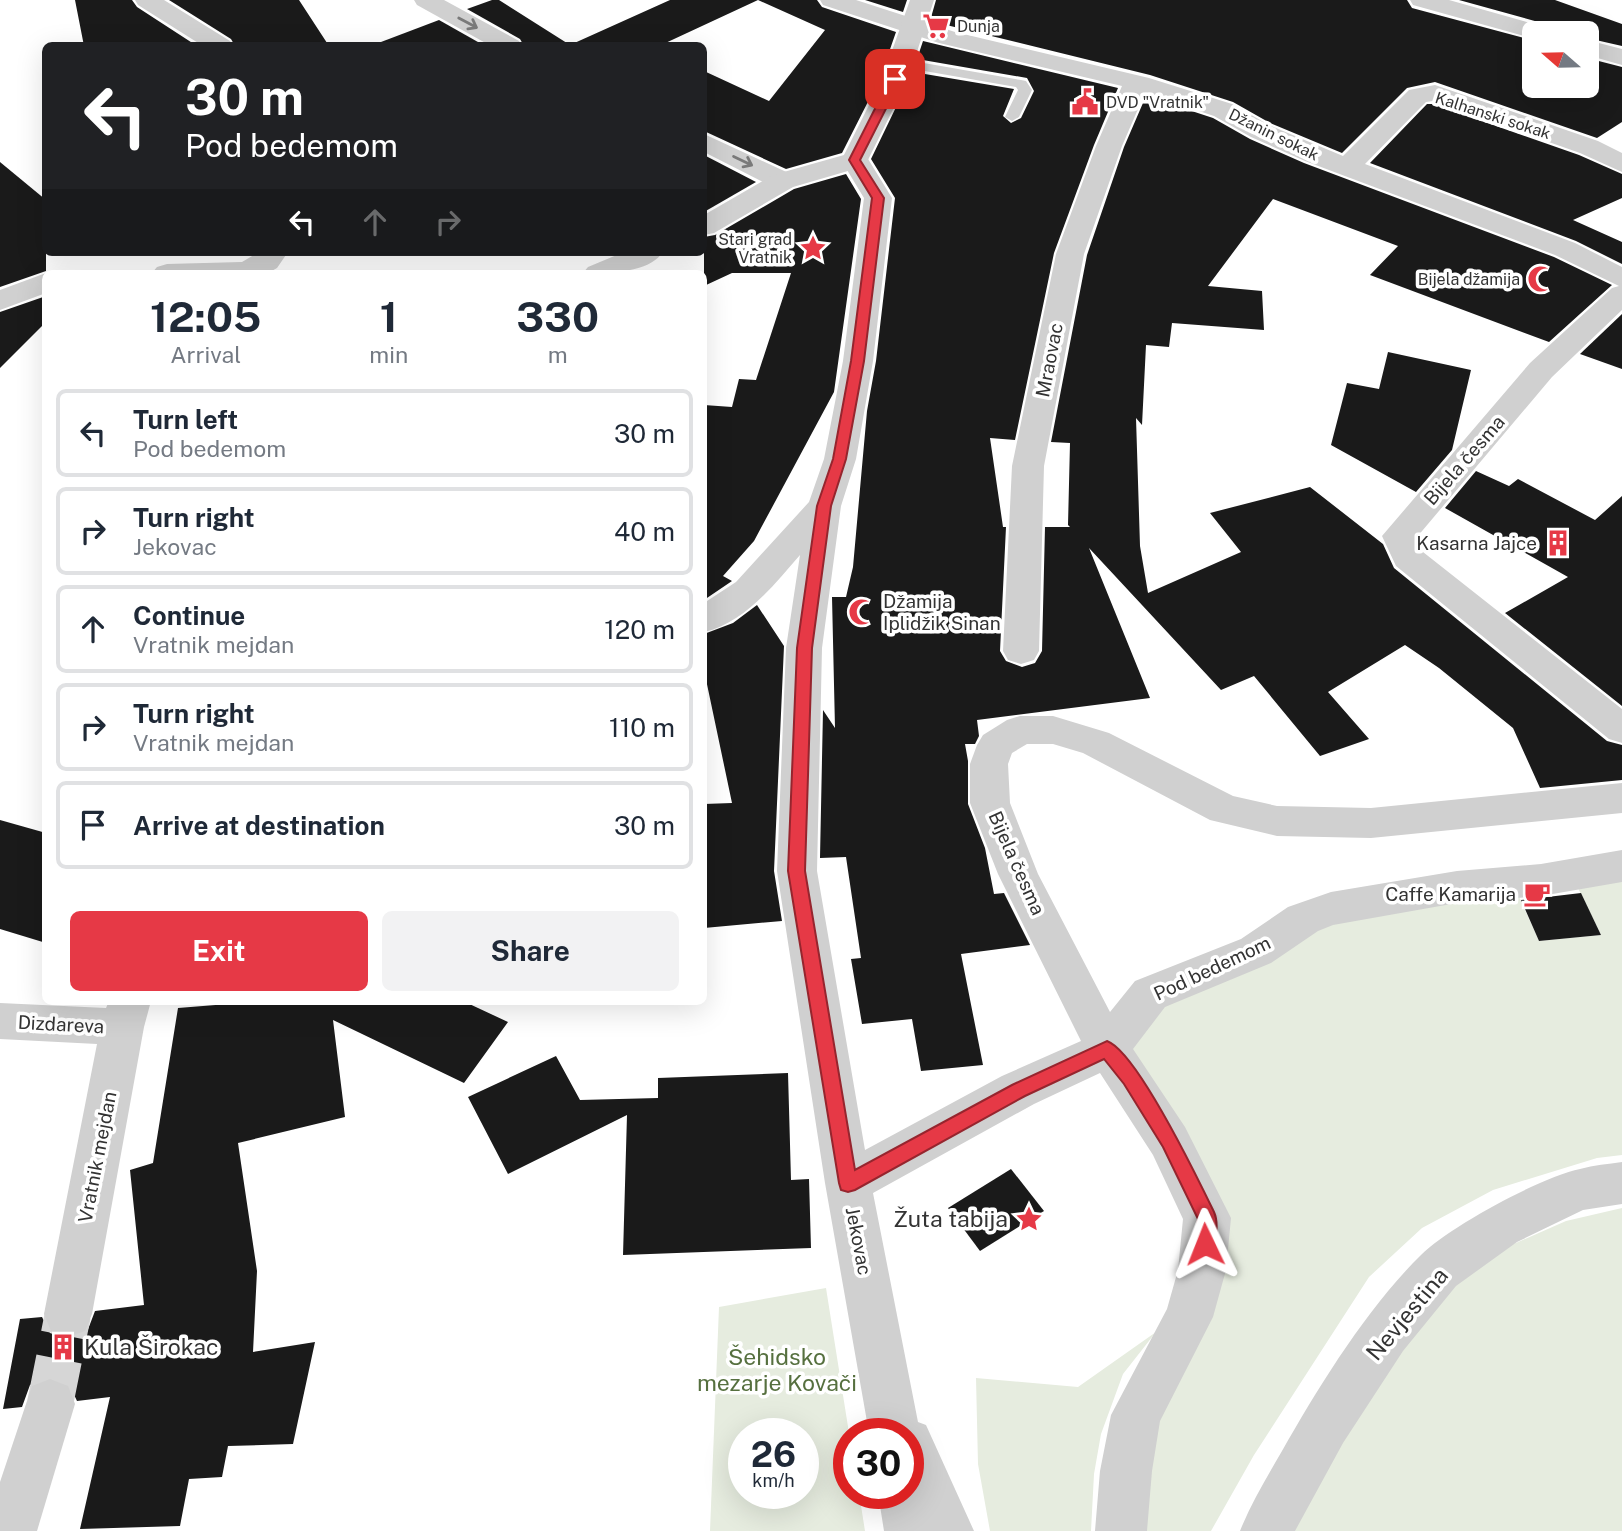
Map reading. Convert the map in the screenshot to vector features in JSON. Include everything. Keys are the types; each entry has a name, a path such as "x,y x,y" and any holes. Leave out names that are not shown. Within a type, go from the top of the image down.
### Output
{"street":[{"path":"147,0 215,42"},
{"path":"426,0 503,42"},
{"name":"Džanin sokak","path":"832,0 913,28 1140,83 1223,110 1261,131 1347,167 1565,249 1622,278"},
{"path":"707,224 783,181 855,160 901,63 922,0"},
{"path":"1422,0 1522,28"},
{"path":"1600,51 1622,57"},
{"name":"Mraovac","path":"1021,651 1028,466 1070,254 1109,146 1135,86 1140,83"},
{"name":"Kalhanski sokak","path":"1347,167 1418,94 1435,93 1589,147 1622,164"},
{"path":"707,143 783,181"},
{"path":"707,618 748,591 824,506 839,459 858,361 878,198 855,160"},
{"path":"251,270 261,267 272,256"},
{"path":"605,270 639,256"},
{"path":"0,300 42,284"},
{"name":"Bijela česma","path":"1622,293 1541,370 1399,536 1408,558 1622,729"},
{"name":"Jekovac","path":"824,506 804,648 797,871 848,1183 897,1418"},
{"name":"Bijela česma","path":"1121,1531 1126,1471 1136,1415 1189,1317 1202,1270 1207,1218 1169,1141 1130,1078 1107,1049 1018,874 990,803 989,764 996,745 1020,730 1054,730 1096,743 1224,809 1276,821 1371,823 1622,798"},
{"name":"Pod bedemom","path":"848,1183 1018,1090 1107,1049 1150,994 1256,951 1303,919 1331,909 1457,887 1541,880 1622,866"},
{"name":"Dizdareva","path":"0,1021 126,1014"},
{"name":"Vratnik mejdan","path":"68,1314 126,1014"},
{"name":"Nevjestina","path":"1266,1531 1325,1425 1386,1334 1439,1270 1511,1222 1578,1190 1622,1182"},
{"path":"11,1531 50,1404"},
{"path":"924,1481 948,1531"},
{"path":"907,1509 910,1531"}],"lane":[{"path":"901,63 1021,84 1025,90 1012,117"}],"green space":[{"path":"1622,876 1622,1155 1597,1158 1493,1190 1422,1228 1369,1277 1254,1455 1211,1531 1133,1531 1136,1474 1213,1273 1119,1051 1159,1003 1331,919 1516,890 1539,941 1601,935 1575,882"},
{"path":"1622,1208 1622,1531 1281,1531 1397,1340 1484,1257 1566,1221"},
{"name":"Šehidsko mezarje Kovači","path":"826,1288 847,1418 833,1418 833,1509 862,1509 865,1531 710,1531 719,1307"},
{"path":"1156,1332 1123,1374 1101,1434 1094,1474 1091,1531 990,1531 978,1464 976,1378 1078,1387"}],"building":[{"path":"75,0 132,0 137,7 191,42 83,42"},
{"path":"169,0 299,0 326,42 233,42"},
{"path":"499,0 565,42 522,42 467,9"},
{"path":"670,0 758,0 668,42 577,42"},
{"path":"758,0 817,0 822,7 896,32 880,78 842,153 786,169 707,132 707,72 769,101 825,30"},
{"path":"865,0 907,0 903,12"},
{"path":"936,0 1407,0 1412,8 1522,38 1522,98 1600,98 1600,61 1622,67 1622,122 1597,138 1435,82 1407,88 1342,153 1270,123 1233,102 1150,75 930,21"},
{"path":"1459,0 1555,0 1622,24 1622,46 1600,41 1600,21 1535,21"},
{"path":"439,20 478,42 381,42"},
{"path":"923,41 1118,88 1054,253 1015,440 990,438 1003,527 1006,527 1000,651 1006,661 1022,667 1035,663 1042,651 1045,527 1070,527 1070,443 1051,442 1087,255 1124,147 1146,96 1213,118 1250,139 1304,163 1554,257 1612,285 1549,342 1370,275 1398,246 1273,199 1208,286 1262,291 1264,330 1172,323 1169,347 1146,345 1142,425 1136,418 1140,546 1148,593 1241,552 1210,513 1310,487 1383,544 1394,568 1607,741 1622,745 1622,780 1540,788 1513,728 1439,668 1405,645 1328,692 1369,739 1320,756 1254,676 1221,690 1089,548 1150,698 977,720 979,736 975,744 965,744 968,761 968,804 985,848 994,894 1004,893 1030,945 961,954 983,1065 921,1071 912,1019 862,1024 851,959 861,958 846,857 820,858 823,710 835,728 832,597 846,597 853,567 867,411 876,361 895,198 871,159 913,72 1014,89 1003,116 1011,123 1021,118 1034,91 1027,78 917,59"},
{"path":"1427,104 1579,155 1622,174 1622,198 1573,220 1622,242 1622,264 1576,241 1370,163"},
{"path":"707,157 756,182 707,210"},
{"path":"0,162 42,197 42,256 46,256 46,270 0,287"},
{"path":"846,174 861,199 834,392 754,541 723,576 732,581 707,598 707,405 732,407 739,379 756,380 791,273 732,273 707,285 704,256 707,256 707,236 715,235 794,189"},
{"path":"42,297 42,326 0,368 0,312"},
{"path":"1622,314 1622,369 1580,354"},
{"path":"1388,352 1471,370 1452,450 1416,492 1331,445 1347,383 1379,389"},
{"path":"1476,471 1509,486 1518,479 1595,520 1622,496 1622,706 1505,613 1568,577 1445,508"},
{"path":"757,605 784,646 774,871 782,921 707,928 707,804 732,803 707,684 707,633 733,623"},
{"path":"0,820 42,832 42,942 0,929"},
{"path":"1581,893 1601,935 1539,941 1521,900"},
{"path":"216,1005 472,1005 508,1022 464,1083 333,1020 345,1117 238,1143 257,1271 253,1352 315,1342 293,1444 228,1446 222,1477 189,1479 180,1526 80,1529 110,1397 77,1401 69,1384 49,1377 30,1385 22,1407 3,1409 20,1319 42,1317 50,1333 69,1339 87,1332 95,1311 144,1305 130,1170 153,1163 178,1008"},
{"path":"556,1056 580,1100 658,1098 658,1078 788,1073 791,1180 809,1179 811,1248 623,1255 627,1115 508,1174 468,1097"},
{"path":"1011,1169 1044,1211 980,1251 948,1208"}],"tunnel":[{"path":"50,1404 68,1314"}],"place":[{"name":"Dunja","path":"936,26"},
{"name":"DVD \"Vratnik\"","path":"1085,102"},
{"name":"Stari grad Vratnik","path":"813,248"},
{"name":"Bijela džamija","path":"1541,279"},
{"name":"Kasarna Jajce","path":"1558,543"},
{"name":"Džamija Iplidžik Sinan","path":"862,612"},
{"name":"Caffe Kamarija","path":"1537,894"},
{"name":"Žuta tabija","path":"1029,1219"},
{"name":"Kula Širokac","path":"63,1347"}],"route":[{"path":"895,79 855,160 878,198 858,361 839,459 824,506 804,648 797,871 848,1183 1018,1090 1107,1049 1130,1078 1169,1141 1207,1218 1205,1244"}]}
